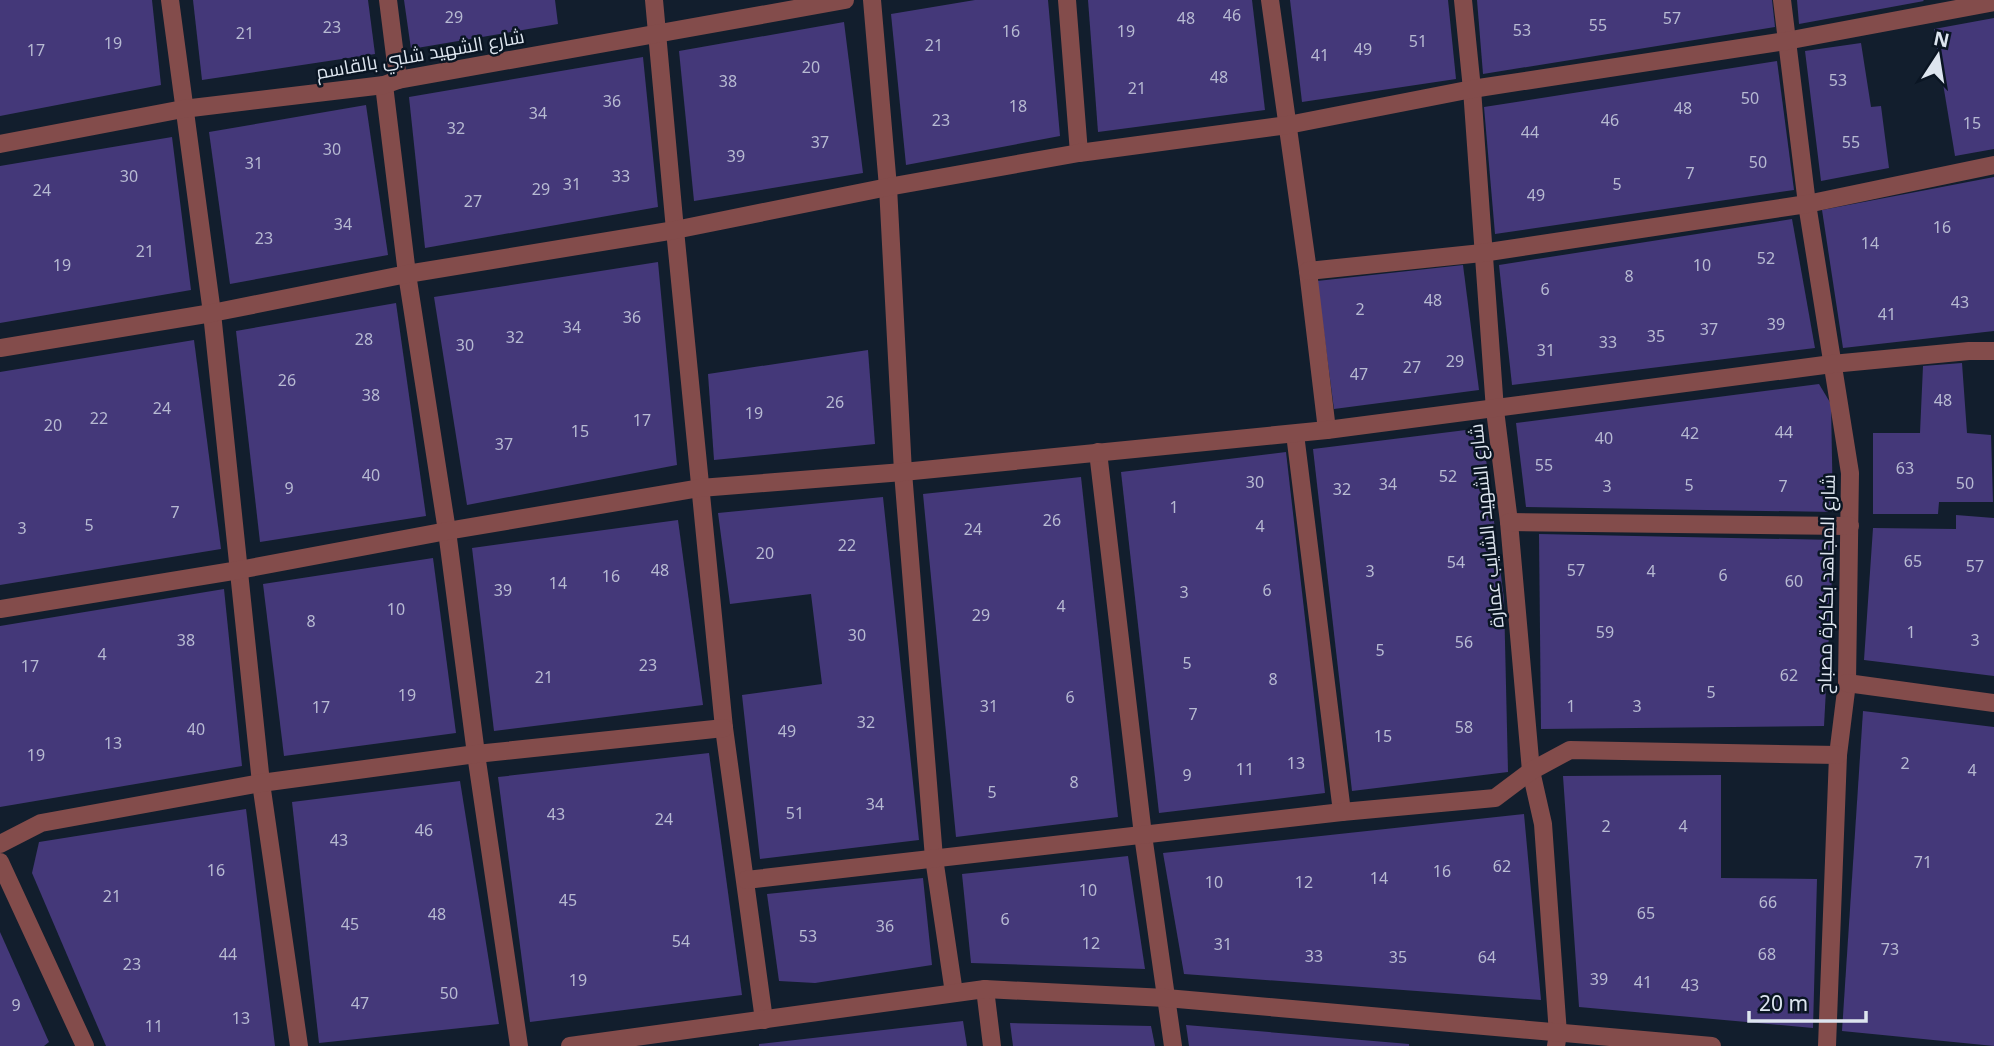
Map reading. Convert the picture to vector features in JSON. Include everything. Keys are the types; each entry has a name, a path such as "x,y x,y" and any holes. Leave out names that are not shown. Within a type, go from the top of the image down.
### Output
{"street":[{"path":"170,0 212,313 261,783 299,1046"},
{"path":"388,0 391,82 407,274 447,531 476,754 519,1046"},
{"path":"654,0 724,728 764,1020"},
{"name":"شارع الشهيد شلبي بالقاسم","path":"0,144 183,109 391,82 845,0"},
{"path":"872,0 888,187 903,472 934,858 954,993"},
{"path":"1067,0 1079,153"},
{"path":"1270,0 1327,430"},
{"name":"شارع الشهيد الشايب عمارة","path":"1463,0 1495,410 1509,522 1531,771 1543,824 1557,1040"},
{"name":"شارع المجاهد بكاكرة مصباح","path":"1782,0 1807,204 1850,473 1847,684 1838,755 1827,1046"},
{"path":"0,348 212,313 407,274 675,230 888,187 1079,153 1288,125 1472,89 1786,41 1994,2"},
{"path":"1308,271 1482,253 1807,204 1994,165"},
{"path":"0,609 239,570 700,488 903,472 1295,434 1832,364 1994,351"},
{"path":"1295,434 1342,811"},
{"path":"1098,452 1143,835 1173,1046"},
{"path":"1509,522 1850,526"},
{"path":"1847,684 1994,703"},
{"path":"0,844 41,823 261,783 476,754 724,728"},
{"path":"746,880 1342,811 1495,798 1531,771 1570,750 1838,755"},
{"path":"0,862 85,1046"},
{"path":"570,1046 985,989 1166,998 1557,1040 1712,1046"},
{"path":"985,989 992,1046"}],"building":[{"path":"0,0 152,0 161,85 0,116"},
{"path":"193,0 368,0 375,54 202,80"},
{"path":"404,0 555,0 558,24 411,49"},
{"path":"975,0 1048,0 1060,136 906,165 891,14"},
{"path":"1088,0 1252,0 1265,110 1098,132"},
{"path":"1290,0 1448,0 1456,79 1302,102"},
{"path":"1477,0 1772,0 1775,27 1483,74"},
{"path":"1797,0 1923,0 1924,1 1799,24"},
{"path":"1994,18 1994,149 1955,156 1934,29"},
{"path":"844,22 863,173 694,201 679,51"},
{"path":"1861,43 1871,107 1881,106 1889,168 1821,181 1805,51"},
{"path":"643,57 658,207 425,248 409,97"},
{"path":"1777,61 1794,190 1495,234 1484,107"},
{"path":"366,105 388,255 230,284 209,132"},
{"path":"172,137 191,290 0,323 0,166"},
{"path":"1994,177 1994,331 1843,348 1822,210"},
{"path":"1792,219 1815,348 1512,385 1499,265"},
{"path":"658,262 677,465 467,505 434,297"},
{"path":"1463,265 1479,390 1334,409 1317,281"},
{"path":"396,303 426,516 260,542 236,331"},
{"path":"194,340 221,549 0,585 0,372"},
{"path":"868,350 875,444 714,460 708,374"},
{"path":"1962,363 1967,433 1991,435 1993,502 1939,502 1938,514 1873,514 1873,433 1920,433 1923,366"},
{"path":"1819,384 1831,404 1833,512 1526,507 1516,423"},
{"path":"1482,428 1504,599 1508,772 1352,791 1313,449"},
{"path":"1286,452 1325,793 1159,813 1121,472"},
{"path":"1081,477 1118,817 956,837 923,494"},
{"path":"883,497 919,840 760,859 742,695 822,684 811,594 730,604 718,513"},
{"path":"1956,515 1994,518 1994,676 1864,660 1873,528 1956,529"},
{"path":"678,520 703,705 494,731 472,548"},
{"path":"1539,534 1834,540 1824,726 1541,729"},
{"path":"433,558 456,733 284,756 263,584"},
{"path":"224,589 242,766 0,807 0,626"},
{"path":"1863,711 1994,727 1994,1046 1842,1031"},
{"path":"709,753 742,995 530,1022 498,777"},
{"path":"1721,775 1721,878 1817,879 1813,1028 1579,1007 1563,776"},
{"path":"460,781 499,1024 319,1043 292,802"},
{"path":"246,809 275,1046 106,1046 32,873 39,842"},
{"path":"1524,814 1541,1000 1184,974 1163,853"},
{"path":"1128,856 1145,969 971,963 962,874"},
{"path":"923,878 932,965 815,983 779,981 767,894"},
{"path":"0,932 49,1042 44,1046 0,1046"},
{"path":"963,1021 967,1046 759,1046 759,1044"},
{"path":"1010,1023 1151,1026 1155,1046 1013,1046"},
{"path":"1186,1025 1409,1044 1409,1046 1189,1046"}]}
